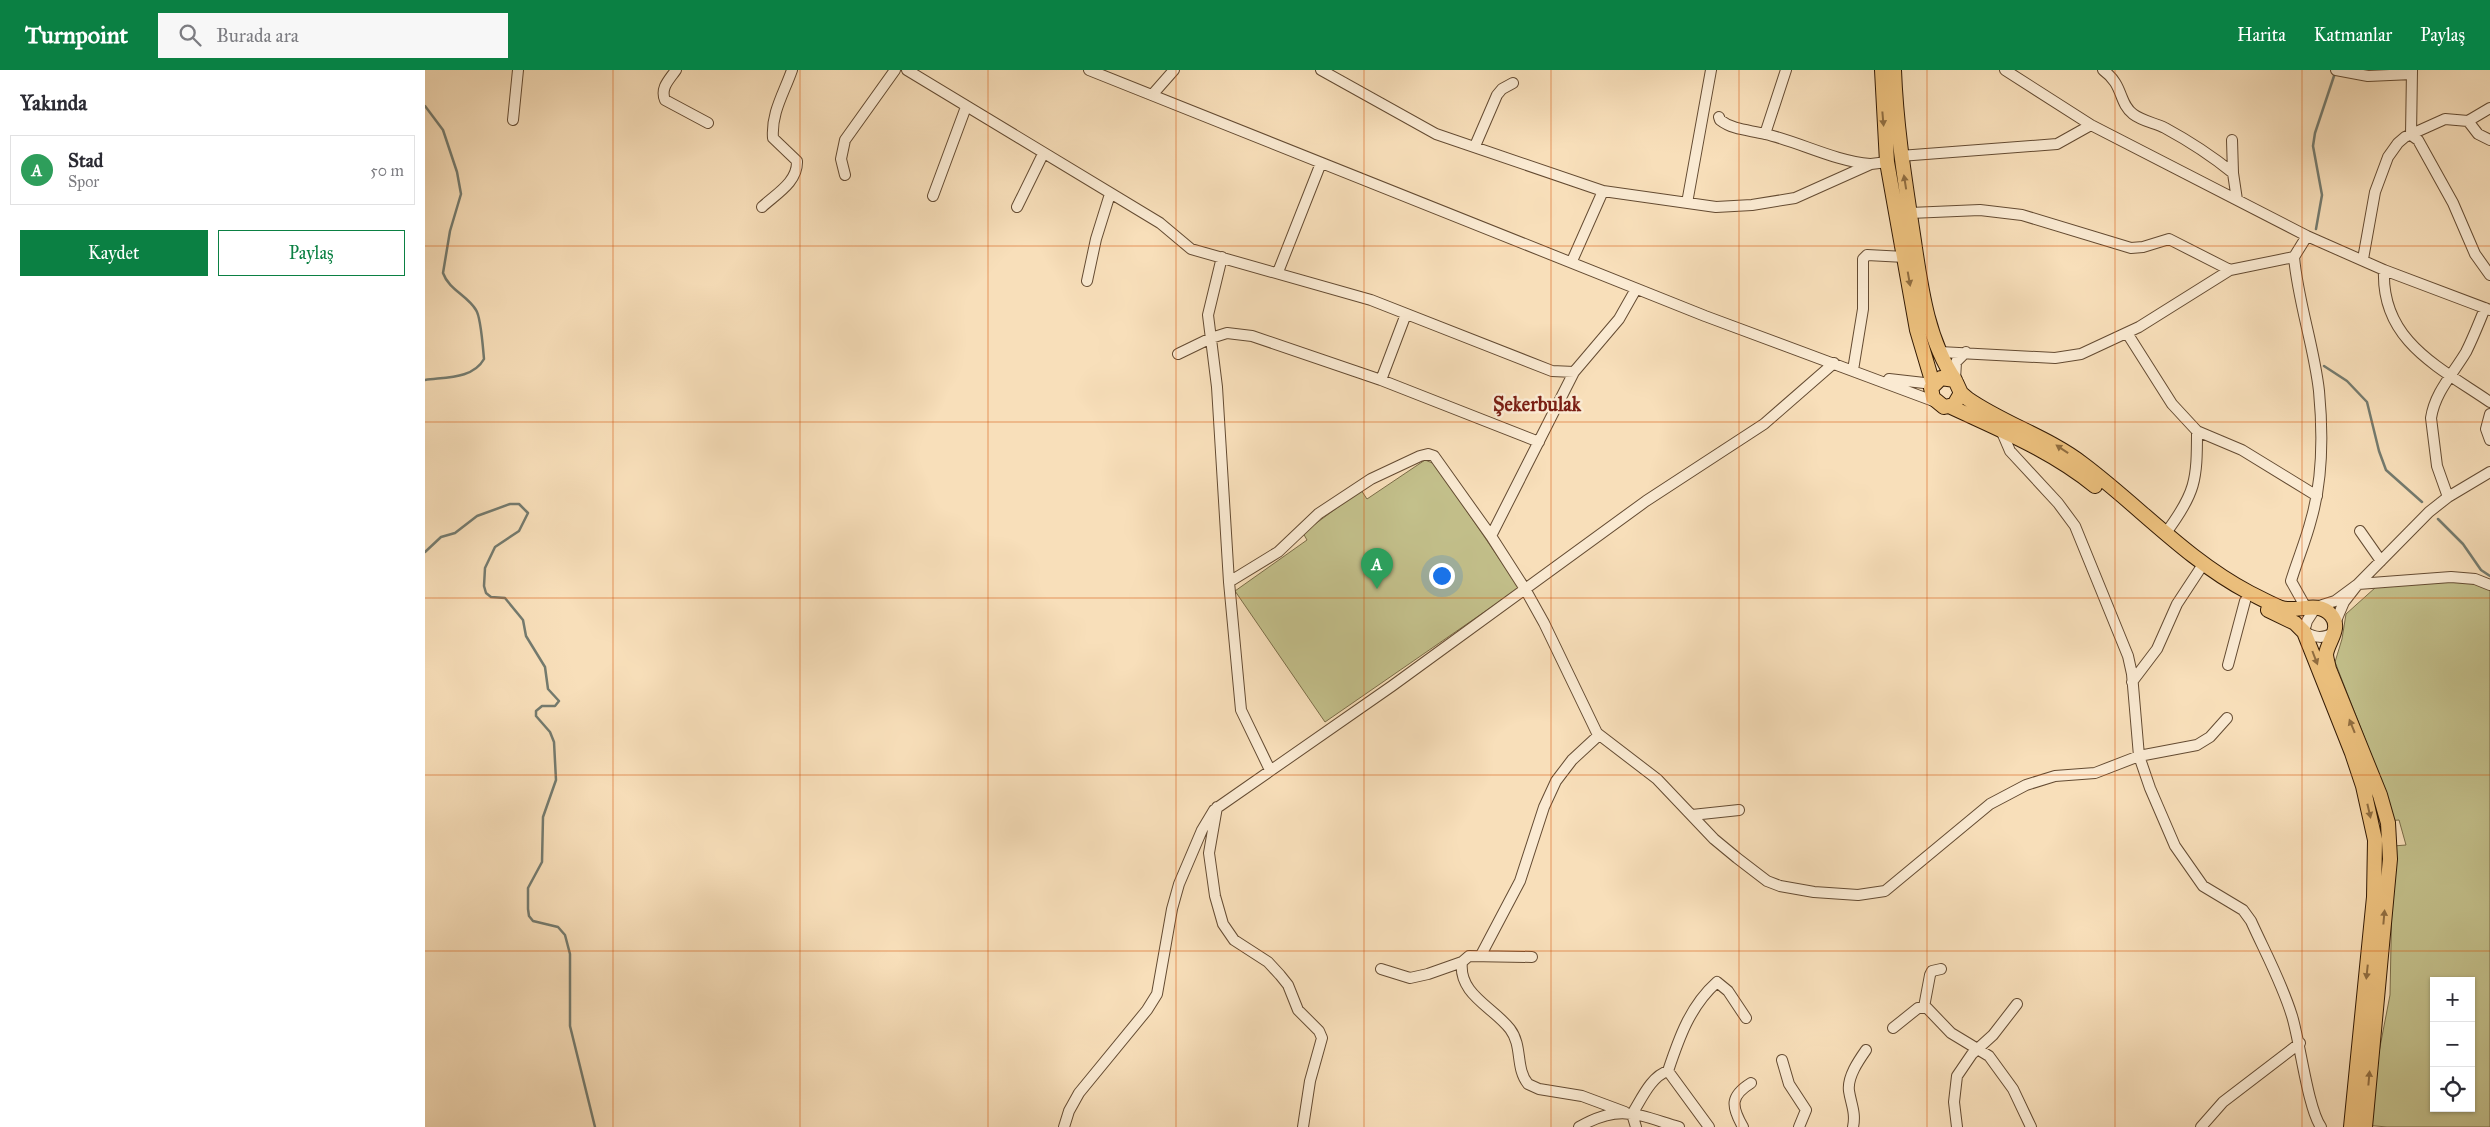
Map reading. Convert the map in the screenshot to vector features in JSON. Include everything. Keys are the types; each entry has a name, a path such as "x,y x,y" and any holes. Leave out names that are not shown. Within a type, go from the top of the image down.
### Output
{"main road":[{"path":"1882,70 1887,162 1917,330 1933,384 1931,394 1942,404 2029,442 2079,473 2200,570 2245,601 2295,623 2304,632 2352,753 2363,786 2375,840 2374,897 2351,1127"},
{"path":"1895,70 1895,110 1900,156 1926,310 1945,365 1958,386 1978,406 2057,446 2083,464 2165,534 2225,578 2249,593 2283,608 2326,610 2335,628 2326,654 2329,669 2380,795 2388,823 2390,859 2365,1127"},
{"path":"1933,384 1941,378 1958,386"},
{"path":"1942,404 1957,402 1958,386"}],"street":[{"path":"513,120 518,70"},
{"path":"675,70 663,88 662,93 665,100 708,123"},
{"path":"762,207 791,181 797,171 797,162 773,138 775,113 791,70"},
{"path":"845,175 841,159 845,140 895,70"},
{"path":"907,70 1043,154 1160,223 1191,249 1278,272 1371,300 1539,367 1552,371 1574,372"},
{"path":"1089,70 1636,288 1942,404"},
{"path":"1152,95 1175,70"},
{"path":"1321,70 1435,134 1603,191 1716,207 1795,198 1871,164 1887,162"},
{"path":"1687,204 1711,70"},
{"path":"1765,134 1785,70"},
{"path":"2005,70 2091,125 2307,236 2363,259 2384,270 2488,309 2465,353 2434,403 2431,418 2437,466 2448,497"},
{"path":"2103,70 2117,83 2126,106 2131,112 2200,149 2233,173"},
{"path":"2339,71 2369,76 2412,72 2411,135"},
{"path":"1475,146 1497,94 1502,88 1513,83"},
{"path":"933,196 966,107"},
{"path":"2363,259 2375,192 2382,169 2398,144 2411,135 2445,119 2468,122 2490,108"},
{"path":"1719,117 1720,120 1731,127 1765,134 1851,160 1871,164"},
{"path":"2468,122 2478,134 2490,140"},
{"path":"1900,156 2057,144 2091,125"},
{"path":"2411,135 2418,140 2453,203 2475,254 2490,274"},
{"path":"2232,140 2233,173 2237,200"},
{"path":"1017,207 1043,154"},
{"path":"1278,272 1321,163"},
{"path":"1572,261 1603,191"},
{"path":"1087,281 1096,239 1110,194"},
{"path":"1910,213 1981,210 2022,215 2131,248 2143,247 2169,239 2230,270"},
{"path":"2307,236 2293,257 2297,287 2319,391 2321,431 2317,496 2291,581 2311,610"},
{"path":"1853,370 1863,308 1863,259 1867,256 1905,257"},
{"path":"1222,257 1208,315 1217,387 1229,582 1241,710 1270,770"},
{"path":"1940,352 2055,358 2081,354 2127,333 2230,270 2293,257"},
{"path":"2384,270 2384,285 2388,302 2393,317 2404,338 2421,354 2490,402"},
{"path":"1491,536 1574,372 1619,319 1636,288"},
{"path":"1381,380 1406,314"},
{"path":"2127,333 2172,404 2197,430 2242,450 2317,496"},
{"path":"1178,354 1211,338 1227,334 1252,336 1381,380 1539,442"},
{"path":"1958,386 1956,362 1965,352"},
{"path":"1065,1127 1069,1111 1079,1094 1147,1010 1157,994 1172,908 1179,884 1202,830 1209,817 1217,808 1392,686 1646,501 1764,424 1834,363"},
{"path":"1863,374 1913,383 1933,384"},
{"path":"2490,414 2487,433 2490,440"},
{"path":"2001,430 2011,451 2068,514 2081,537 2128,656 2139,756 2160,814 2187,866 2210,892 2243,910 2251,921 2289,1007 2300,1043 2314,1114 2321,1127"},
{"path":"2165,534 2185,505 2193,487 2197,464 2197,430"},
{"path":"1229,582 1278,552 1318,514 1371,479 1428,454 1434,456 1491,536 1525,589 1544,623 1593,728 1599,735 1657,779 1677,803 1692,815 1714,839 1767,880 1780,886 1814,892 1871,894 1885,891 1983,809 2026,785 2055,776 2095,773 2139,756 2197,746 2210,737 2227,718"},
{"path":"2311,610 2304,632 2315,638 2322,638 2335,628 2344,602 2359,584 2429,512 2448,497 2490,472"},
{"path":"2360,531 2381,561"},
{"path":"2132,682 2157,650 2177,604 2200,570"},
{"path":"2311,610 2335,601 2359,584 2451,577 2475,579 2490,585"},
{"path":"2228,665 2245,601"},
{"path":"1481,955 1520,881 1541,815 1557,781 1572,760 1599,735"},
{"path":"1217,808 1209,853 1215,896 1223,924 1234,940 1274,968 1288,985 1298,1010 1319,1031 1322,1038 1310,1081 1303,1127"},
{"path":"1692,815 1739,810"},
{"path":"1381,969 1410,978 1428,974 1461,962 1469,956 1532,957"},
{"path":"1461,962 1462,976 1469,988 1488,1010 1507,1025 1516,1038 1520,1052 1521,1068 1528,1084 1539,1089 1582,1096 1629,1113 1679,1127"},
{"path":"1893,1028 1923,1007 1930,975 1932,971 1941,969"},
{"path":"1579,1127 1601,1116 1629,1113 1659,1076 1668,1071 1685,1024 1702,998 1717,982 1729,991 1746,1018"},
{"path":"1957,1127 1954,1102 1957,1076 1963,1065 1993,1035 2017,1004"},
{"path":"1923,1007 1951,1032 1989,1056 2013,1089 2031,1127"},
{"path":"2201,1127 2223,1102 2300,1043"},
{"path":"1853,1127 1855,1113 1849,1085 1858,1063 1866,1050"},
{"path":"1782,1060 1789,1084 1806,1110 1799,1127"},
{"path":"1668,1071 1709,1127"},
{"path":"1743,1127 1737,1117 1734,1103 1740,1090 1751,1082"},
{"path":"1629,1113 1637,1127"}],"shaded area":[{"path":"1425,460 1435,464 1519,588 1325,722 1235,591 1307,540 1303,533 1361,490 1367,499"},
{"path":"2450,580 2481,585 2490,590 2490,1127 2387,1127 2365,1125 2390,995 2393,846 2406,845 2399,820 2386,821 2374,762 2335,662 2342,639 2346,614 2376,587"}],"waterway":[{"path":"2316,229 2322,195 2313,146 2315,133 2335,73"},
{"path":"425,106 443,130 457,172 461,194 450,231 443,273 449,284 468,300 478,314 484,359 479,366 466,374 425,380"},
{"path":"2324,366 2347,381 2367,402 2379,451 2386,470 2422,502"},
{"path":"425,552 441,537 455,533 477,516 510,504 519,504 528,513 519,531 495,547 485,568 484,586 486,593 491,597 505,598 523,620 526,636 545,667 548,689 559,701 555,706 542,706 536,711 536,716 550,732 554,742 556,780 543,817 542,862 528,888 528,909 529,916 533,921 558,927 565,935 570,954 570,1026 595,1127"},
{"path":"2438,519 2463,544 2481,570 2490,576"}],"place":[{"name":"Stad","path":"1377,589"}],"district":[{"name":"Şekerbulak","path":"1537,404"}]}
